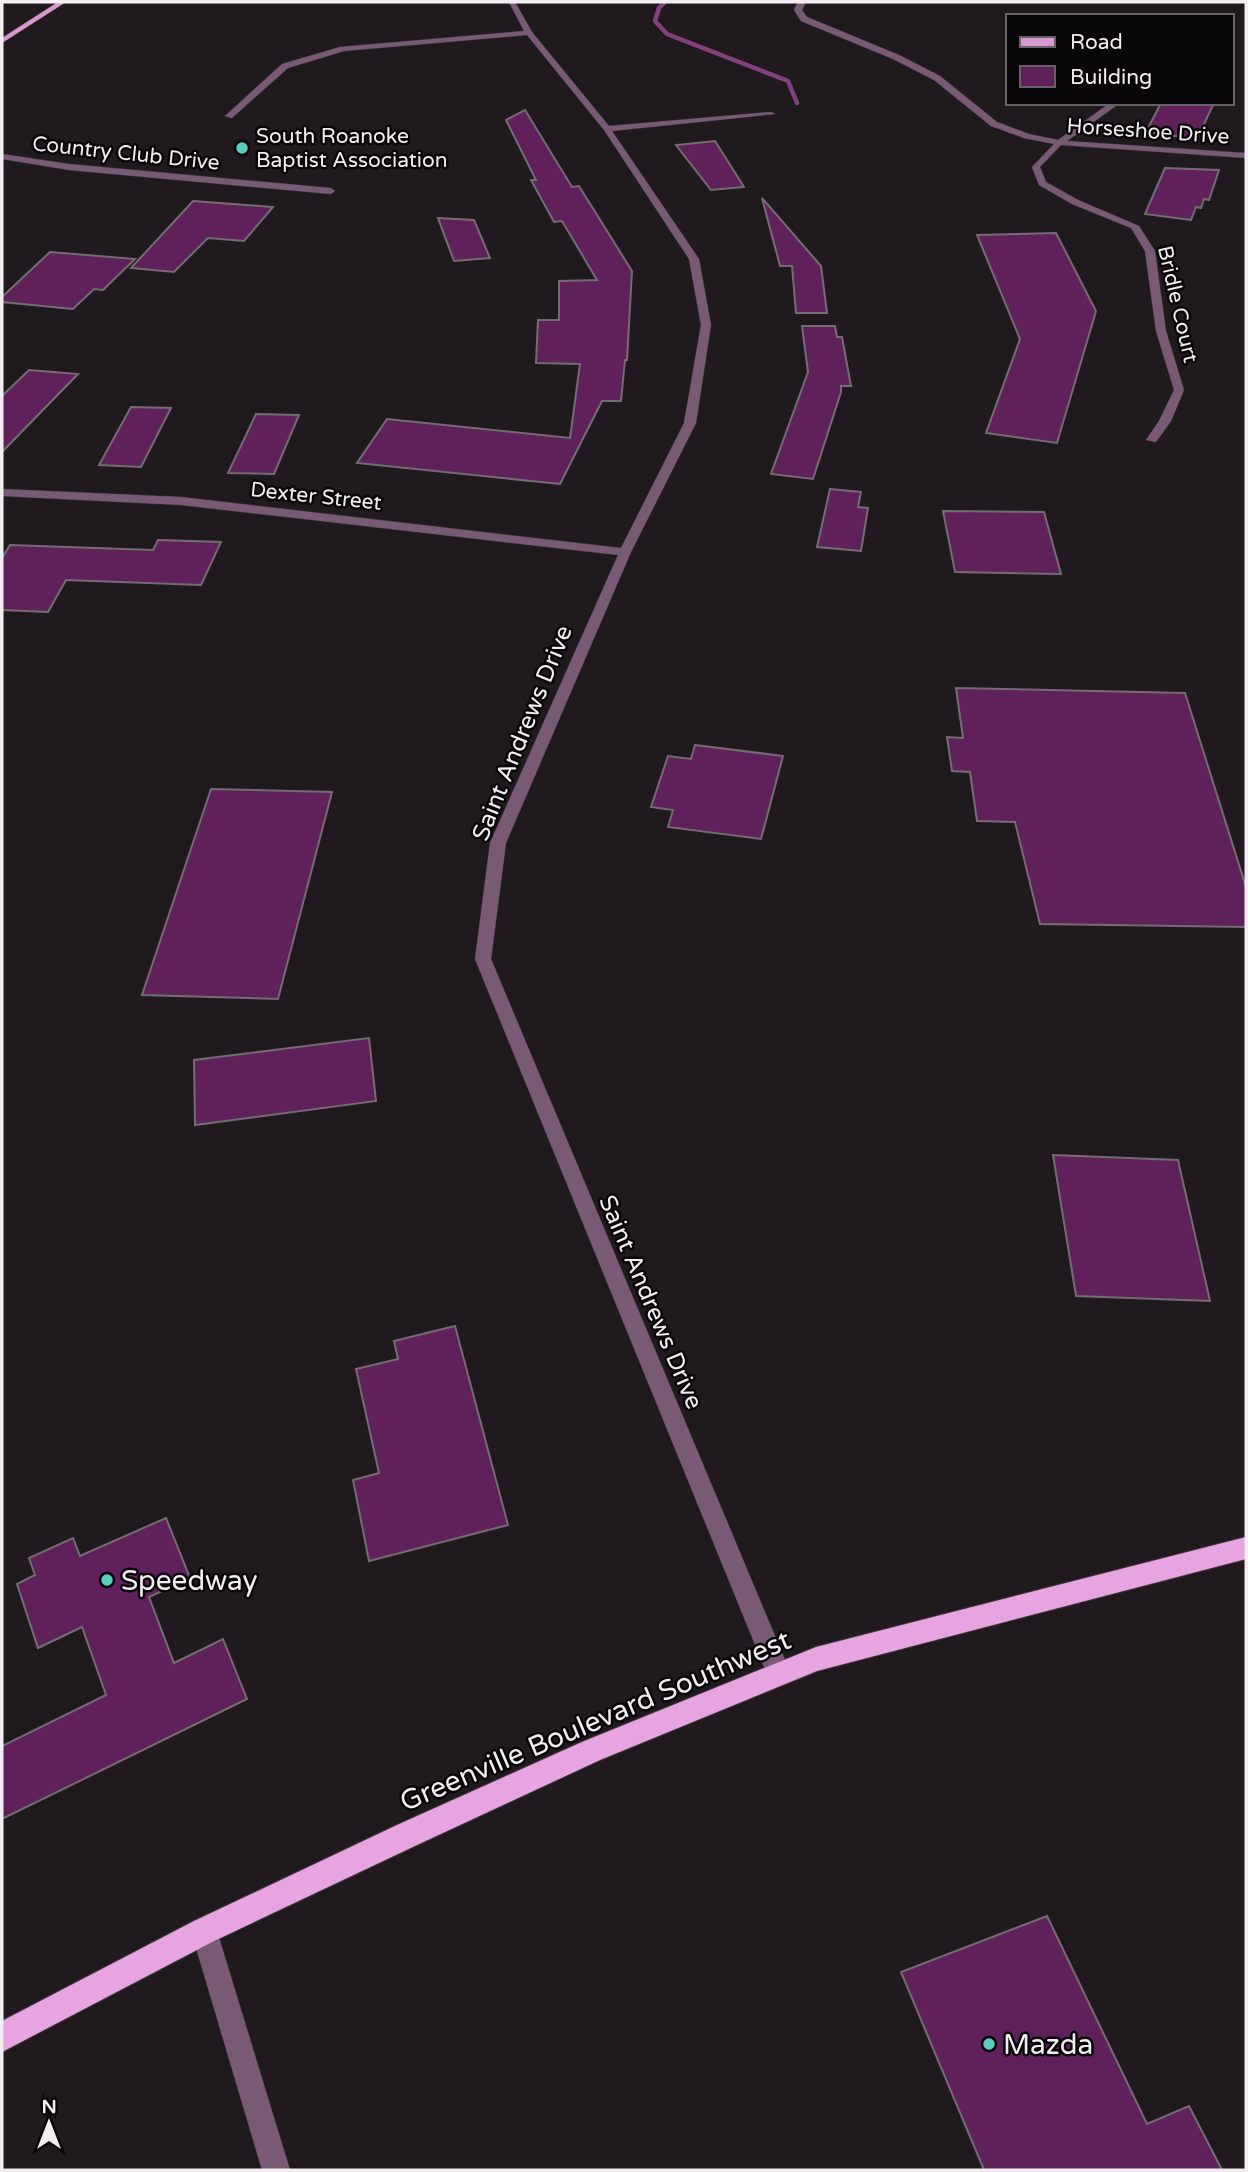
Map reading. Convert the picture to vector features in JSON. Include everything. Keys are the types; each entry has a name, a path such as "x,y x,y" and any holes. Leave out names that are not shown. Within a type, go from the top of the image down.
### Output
{"highway":[{"name":"Greenville Boulevard Southwest","path":"2,2037 204,1931 591,1751 816,1659 1246,1548"}],"main road":[{"path":"2,41 62,2"}],"street":[{"name":"Saint Andrews Drive","path":"512,2 530,33 607,129 694,259 706,325 690,423 625,552 498,843 483,960 779,1674"},
{"name":"Horseshoe Drive","path":"802,2 798,10 804,19 896,57 937,78 994,124 1027,136 1059,143 1147,151 1246,155"},
{"path":"229,116 285,66 342,49 530,33"},
{"name":"Bridle Court","path":"1113,105 1059,143 1036,167 1042,183 1075,201 1134,226 1150,251 1161,331 1179,390 1165,421 1152,440"},
{"path":"607,129 771,114"},
{"name":"Country Club Drive","path":"2,156 69,167 331,191"},
{"name":"Dexter Street","path":"2,493 181,501 625,552"},
{"path":"204,1931 276,2170"}],"building":[{"path":"1160,105 1213,105 1197,139 1146,132"},
{"path":"525,110 572,187 579,186 632,271 627,360 621,401 602,401 560,484 357,463 387,419 570,438 580,364 536,363 538,320 559,320 559,281 597,280 562,221 554,222 531,180 536,180 506,120"},
{"path":"715,141 744,187 711,190 676,145"},
{"path":"1165,168 1219,170 1209,200 1204,199 1201,208 1196,207 1191,220 1145,214"},
{"path":"762,198 821,266 827,313 796,313 792,266 780,266"},
{"path":"193,201 273,207 244,241 208,238 174,272 131,268"},
{"path":"438,218 474,220 490,258 454,261"},
{"path":"1056,233 1096,311 1057,443 986,433 1020,339 977,235"},
{"path":"50,252 135,259 103,290 94,289 73,309 2,302 2,297"},
{"path":"802,326 835,326 837,337 842,337 851,386 841,386 813,479 771,474 808,372"},
{"path":"29,370 78,374 2,452 2,396"},
{"path":"131,407 171,408 141,467 99,465"},
{"path":"256,414 299,415 274,474 228,473"},
{"path":"830,489 861,492 858,507 868,508 861,551 817,547"},
{"path":"943,511 1044,512 1061,574 955,572"},
{"path":"158,540 221,542 201,585 66,580 48,612 2,610 2,558 10,545 153,550"},
{"path":"956,688 1185,693 1246,887 1246,927 1040,924 1015,822 977,821 970,772 952,771 947,737 963,738"},
{"path":"695,745 783,756 761,839 668,827 673,810 651,807 668,756 691,759"},
{"path":"211,789 332,792 278,999 142,995"},
{"path":"369,1038 376,1101 195,1125 194,1060"},
{"path":"1053,1155 1178,1160 1210,1301 1076,1296"},
{"path":"455,1326 508,1525 369,1561 353,1480 379,1473 356,1369 398,1359 394,1341"},
{"path":"166,1518 190,1578 149,1597 174,1663 223,1639 247,1699 2,1819 2,1746 106,1695 82,1627 38,1648 17,1584 35,1575 29,1558 73,1538 80,1556"},
{"path":"1047,1916 1147,2124 1189,2106 1222,2170 984,2170 901,1972"}],"waterway":[{"path":"665,2 659,8 655,21 667,34 788,81 797,103"}],"place":[{"name":"South Roanoke Baptist Association","path":"242,148"},
{"name":"Speedway","path":"107,1580"},
{"name":"Mazda","path":"989,2044"}]}
